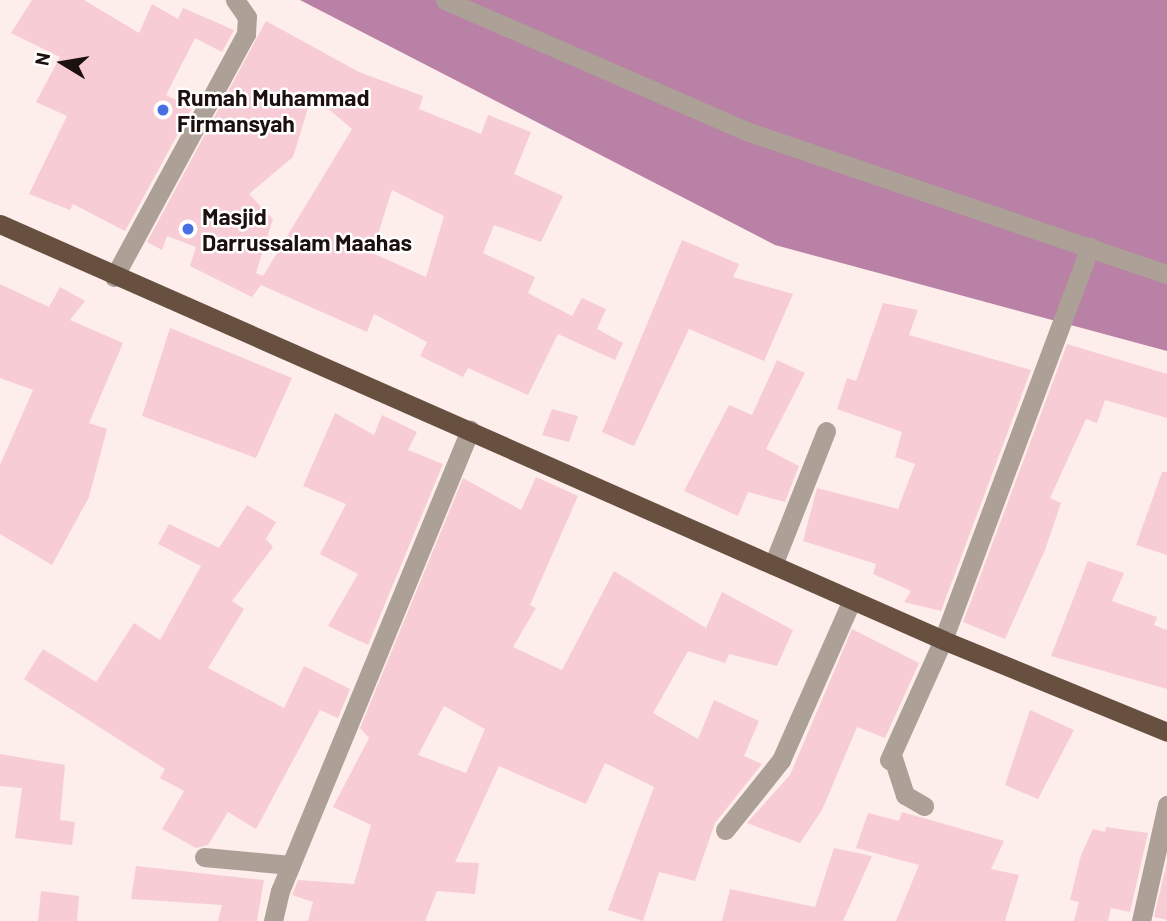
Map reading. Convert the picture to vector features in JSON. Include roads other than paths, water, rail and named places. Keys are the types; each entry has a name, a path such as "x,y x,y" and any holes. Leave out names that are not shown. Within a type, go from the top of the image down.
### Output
{"highway":[{"path":"0,224 114,277 322,361 470,430 943,640 1167,732"}],"street":[{"path":"114,277 246,34 247,17 235,0"},
{"path":"445,0 749,132 1167,274"},
{"path":"924,806 905,794 891,758 943,640 1090,247"},
{"path":"273,921 291,864 470,430"},
{"path":"773,565 827,431"},
{"path":"725,830 781,760 852,600"},
{"path":"1141,921 1167,805"},
{"path":"204,857 291,864"}],"place":[{"name":"Rumah Muhammad Firmansyah","path":"163,110"},
{"name":"Masjid Darrussalam Maahas","path":"188,229"}]}
